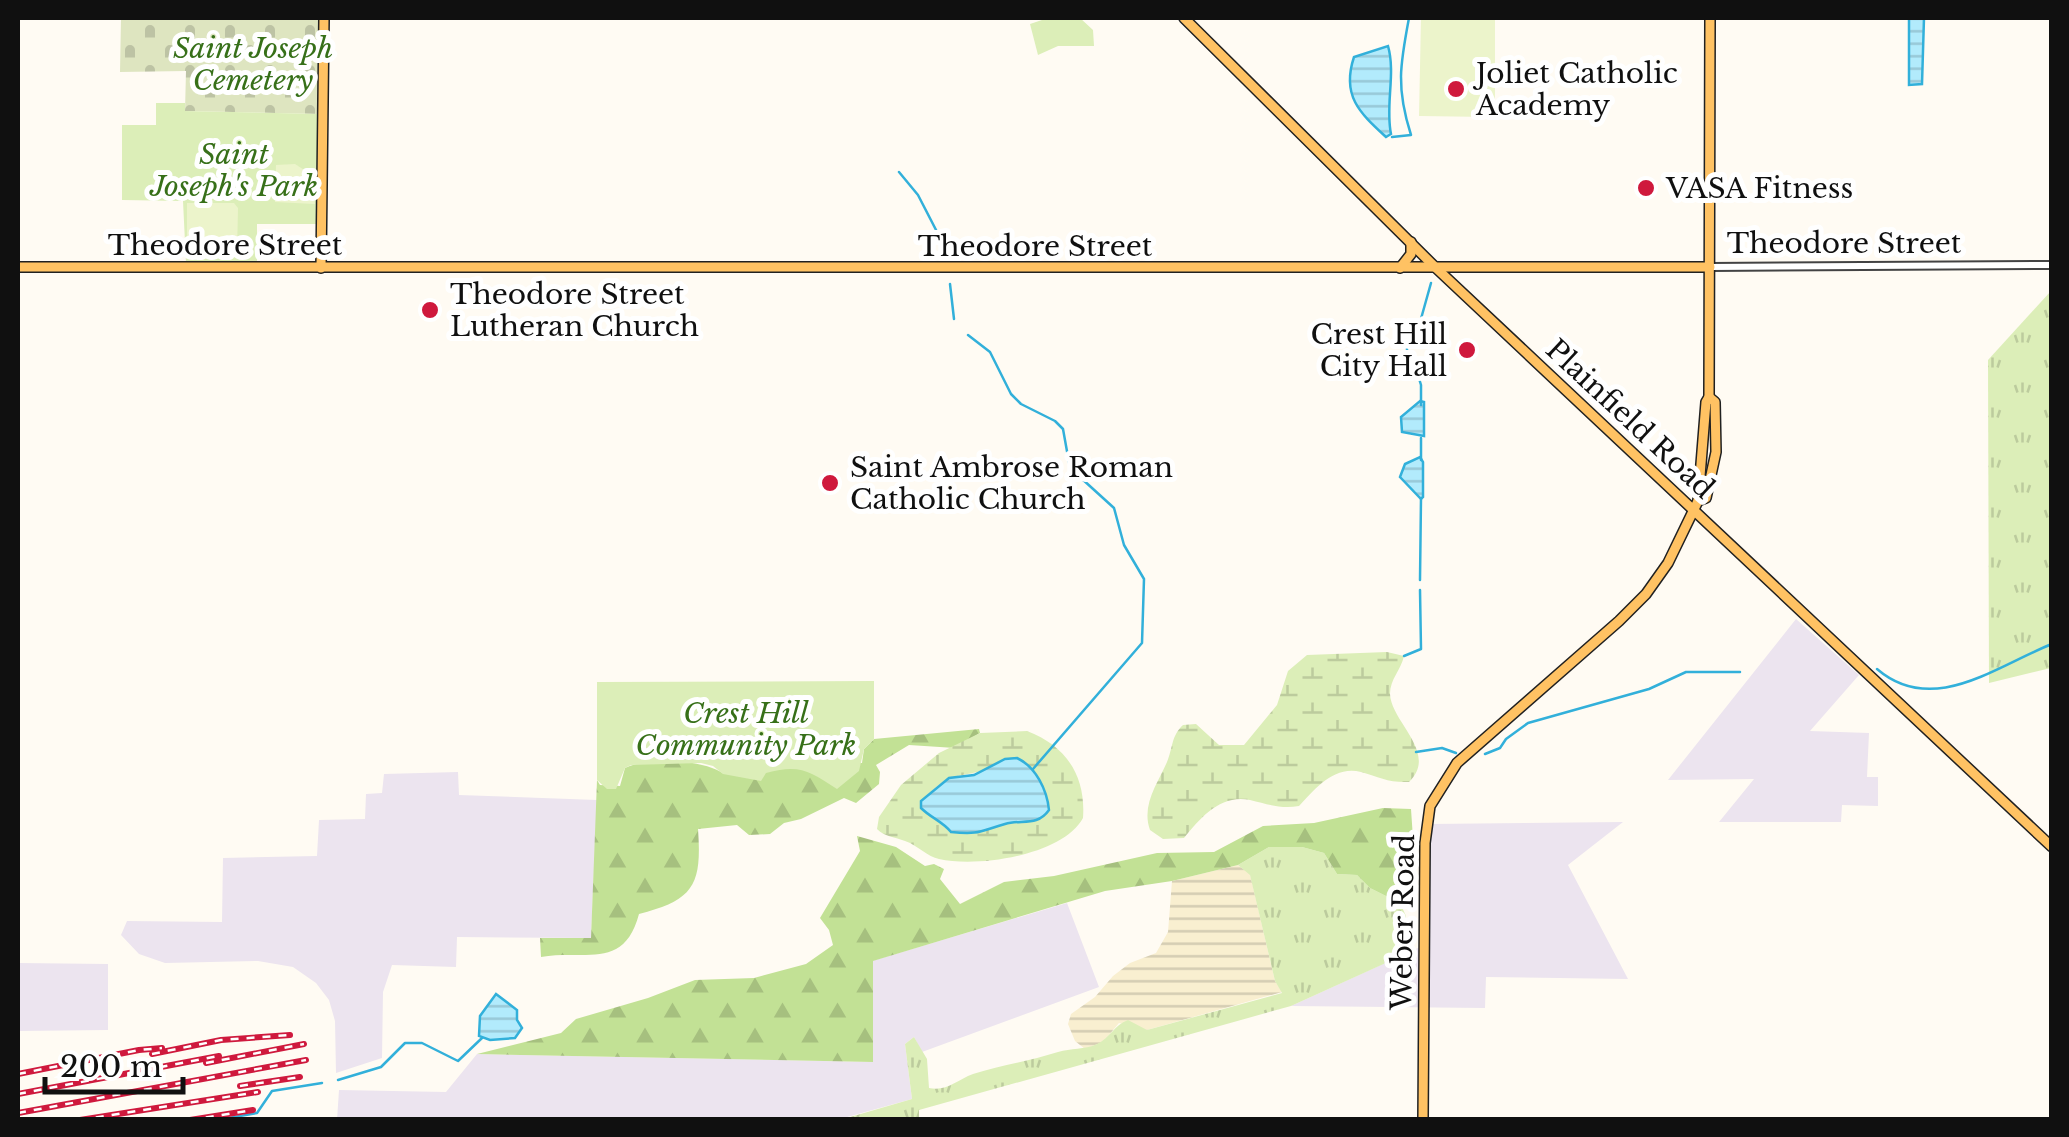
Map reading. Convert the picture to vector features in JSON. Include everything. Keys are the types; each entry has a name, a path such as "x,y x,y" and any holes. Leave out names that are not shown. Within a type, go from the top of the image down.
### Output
{"main road":[{"path":"321,268 324,18"},
{"name":"Plainfield Road","path":"1184,18 1436,268 1696,506 2052,846"},
{"name":"Weber Road","path":"1423,1120 1426,824 1430,806 1442,783 1478,742 1620,621 1646,594 1668,564 1696,506 1706,498 1716,452 1715,402 1710,397 1710,18"},
{"path":"1400,268 1411,254 1410,242"},
{"name":"Theodore Street","path":"18,267 1710,267"},
{"path":"1460,290 1466,275 1480,267"}],"street":[{"name":"Theodore Street","path":"1710,267 2052,265"}],"shaded area":[{"path":"1796,619 1859,675 1810,731 1869,733 1867,777 1878,777 1878,806 1842,805 1841,822 1719,822 1754,779 1668,780"},
{"path":"458,772 459,795 597,800 591,938 457,937 456,967 392,965 383,992 382,1058 336,1073 335,1021 329,1000 316,983 293,967 258,961 165,963 139,954 121,935 127,921 222,922 223,858 317,856 319,820 365,819 366,794 382,793 384,774"},
{"path":"1623,822 1568,865 1628,979 1486,977 1485,1008 1291,1006 1429,943 1430,824"},
{"path":"1238,865 1250,874 1275,981 1282,992 1147,1030 1119,1023 1103,1042 1085,1049 1075,1041 1068,1024 1071,1014 1130,963 1156,953 1168,932 1172,881"},
{"path":"1067,903 1099,987 922,1052 914,1037 905,1044 912,1099 840,1119 337,1120 339,1090 446,1092 477,1054 872,1062 872,961"},
{"path":"18,963 108,964 108,1030 18,1031"}],"green space":[{"name":"Saint Joseph Cemetery","path":"121,18 321,18 320,114 185,111 186,71 120,72"},
{"path":"1048,18 1080,18 1093,30 1094,46 1058,46 1038,55 1030,24"},
{"name":"Joliet Catholic Academy","path":"1421,18 1495,18 1495,111 1489,117 1419,116"},
{"name":"Saint Joseph's Park","path":"156,103 185,103 185,111 320,114 319,224 257,224 257,261 186,263 183,201 122,200 122,125 156,125"},
{"path":"295,164 312,175 315,204 275,202 276,165"},
{"path":"187,203 234,203 238,208 237,253 200,253 187,239"},
{"path":"2051,291 2051,668 1989,683 1988,360"},
{"path":"1387,652 1404,656 1390,694 1419,760 1409,782 1342,772 1326,780 1299,806 1230,800 1205,815 1184,838 1163,839 1150,830 1149,803 1174,738 1183,725 1196,724 1219,745 1244,745 1277,705 1288,671 1307,655"},
{"name":"Crest Hill Community Park","path":"874,681 874,739 864,749 859,771 837,789 796,769 766,773 761,781 723,774 701,763 631,765 625,768 616,789 607,789 597,780 597,682"},
{"path":"979,729 980,733 955,748 909,745 876,765 879,784 856,803 844,798 784,823 770,834 749,835 737,825 698,829 696,877 683,896 639,914 632,932 613,951 541,957 540,938 591,938 597,780 600,785 620,786 625,768 661,761 703,765 724,774 764,762 862,763 864,749 874,739"},
{"path":"1027,731 1063,754 1077,776 1083,803 1083,818 1073,831 1039,850 975,862 935,858 877,829 879,817 901,785 939,753 980,733","holes":["992,765 1042,818 976,832 951,832 941,820 931,817 922,801 946,780"]},
{"path":"1383,808 1411,809 1415,868 1402,875 1400,903 1370,888 1357,875 1337,874 1324,853 1302,847 1269,847 1238,865 1172,881 1105,891 873,961 873,1062 477,1054 561,1033 576,1019 695,980 754,978 806,964 833,945 820,918 860,851 857,836 896,847 925,866 934,864 944,869 940,879 960,904 1004,882 1054,876 1157,853 1214,852 1263,826 1314,823"},
{"path":"1269,847 1302,847 1324,853 1337,874 1357,875 1370,888 1400,903 1406,916 1402,935 1412,942 1410,952 1291,1006 919,1110 919,1119 840,1120 912,1099 905,1044 914,1037 927,1059 929,1088 941,1088 973,1074 1092,1046 1128,1020 1147,1030 1282,993 1275,981 1250,875 1238,865"}],"water":[{"path":"1909,18 1924,18 1922,84 1909,85"},
{"path":"1388,46 1391,134 1386,137 1355,103 1350,83 1354,57"},
{"path":"1420,401 1424,402 1424,436 1402,432 1401,417"},
{"path":"1420,457 1421,499 1400,477 1405,464"},
{"path":"1017,758 1035,773 1046,795 1049,810 1039,819 974,833 951,832 921,808 921,801 949,778 974,775 1005,759"},
{"path":"496,994 517,1010 522,1028 515,1038 490,1040 479,1036 480,1016"}],"waterway":[{"path":"1392,137 1411,135 1401,76 1409,18"},
{"path":"899,172 918,195 951,259"},
{"path":"1417,333 1431,283"},
{"path":"950,284 954,319"},
{"path":"968,335 990,352 1011,394 1021,404 1063,429 1070,468 1114,508 1124,545 1144,579 1142,643 1033,769"},
{"path":"1407,346 1407,353"},
{"path":"1414,362 1421,385 1421,405"},
{"path":"1421,438 1421,460"},
{"path":"1420,580 1421,498"},
{"path":"1404,656 1421,649 1420,590"},
{"path":"1877,669 1898,683 1942,688 1965,683 2052,644"},
{"path":"1485,754 1500,748 1528,723 1649,689 1686,672 1740,672"},
{"path":"1416,752 1442,748 1456,753"},
{"path":"338,1080 381,1067 405,1043 422,1043 458,1061 482,1038"},
{"path":"217,1120 257,1113 272,1091 322,1083"}],"railway":[{"path":"152,1054 221,1040 290,1035"},
{"path":"206,1063 304,1044"},
{"path":"18,1074 162,1048"},
{"path":"18,1094 219,1056"},
{"path":"18,1113 306,1060"},
{"path":"240,1086 300,1077"},
{"path":"80,1120 258,1092"},
{"path":"190,1120 253,1110"}],"place":[{"name":"Joliet Catholic Academy","path":"1456,89"},
{"name":"VASA Fitness","path":"1646,188"},
{"name":"Theodore Street Lutheran Church","path":"430,310"},
{"name":"Crest Hill City Hall","path":"1467,350"},
{"name":"Saint Ambrose Roman Catholic Church","path":"830,483"}]}
